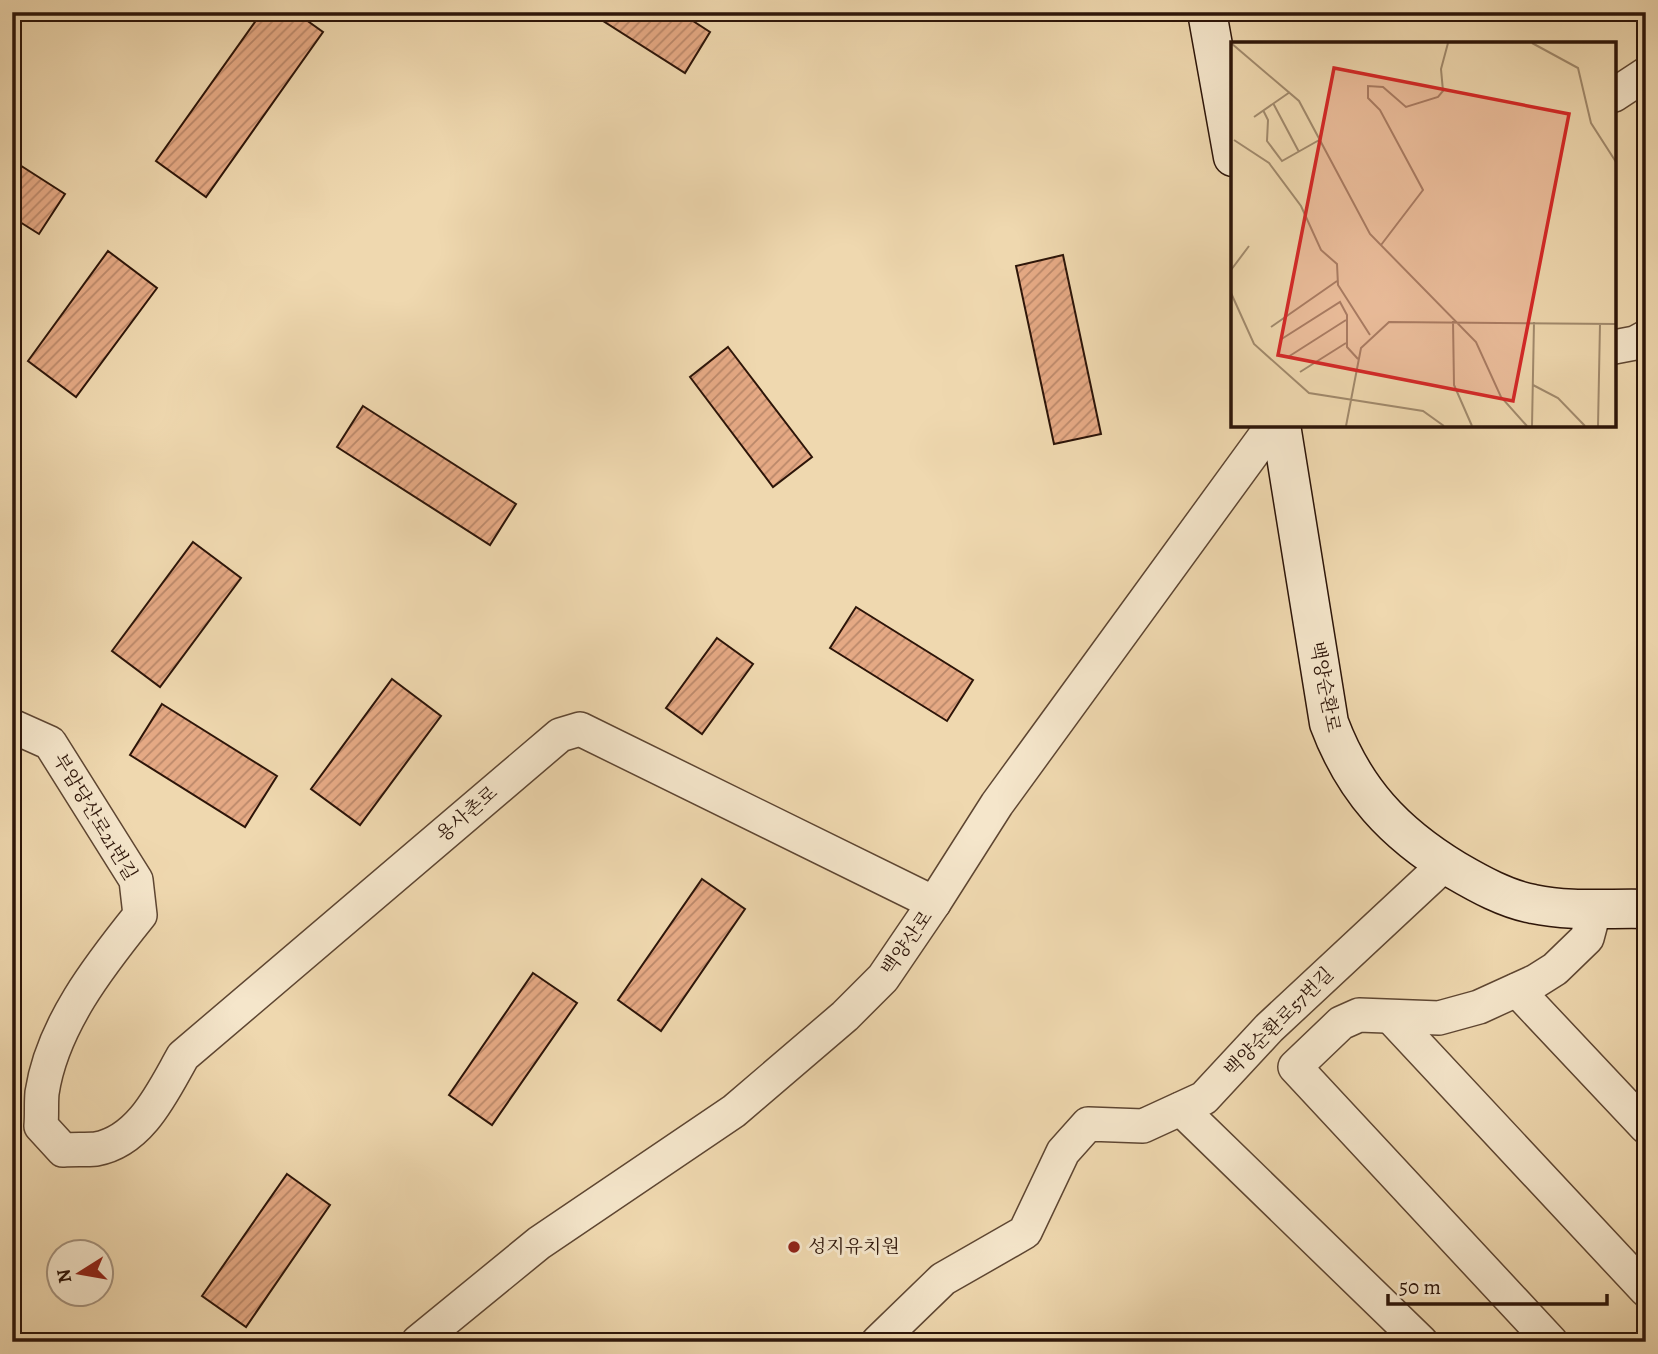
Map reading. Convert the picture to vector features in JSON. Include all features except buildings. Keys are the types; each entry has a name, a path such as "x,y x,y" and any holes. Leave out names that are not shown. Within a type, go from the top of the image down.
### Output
{"main road":[{"path":"1207,12 1231,146"},
{"name":"백양순환로","path":"1281,427 1329,723 1339,750 1376,806 1394,825 1445,864 1497,892 1531,904 1562,908 1646,909"}],"street":[{"path":"1616,94 1646,74"},
{"path":"1616,346 1646,337"},
{"name":"백양산로","path":"418,1342 539,1244 734,1111 784,1071 883,978 934,904 997,804 1272,427"},
{"name":"부암당산로21번길","path":"12,726 50,743 136,880 140,915 114,948 70,1014 49,1063 42,1094 41,1126 63,1150"},
{"name":"용사촌로","path":"63,1150 97,1149 130,1135 158,1100 184,1056 560,735 579,729 934,904"},
{"name":"백양순환로57번길","path":"878,1342 943,1279 1025,1232 1063,1152 1088,1124 1143,1126 1204,1098 1269,1028 1445,864"},
{"path":"1551,1342 1294,1067 1341,1023 1359,1015 1439,1018 1479,1007 1517,990 1555,969 1587,937 1595,908"},
{"path":"1517,990 1646,1127"},
{"path":"1391,1017 1646,1290"},
{"path":"1181,1109 1421,1342"}],"place":[{"name":"성지유치원","path":"794,1247"}]}
